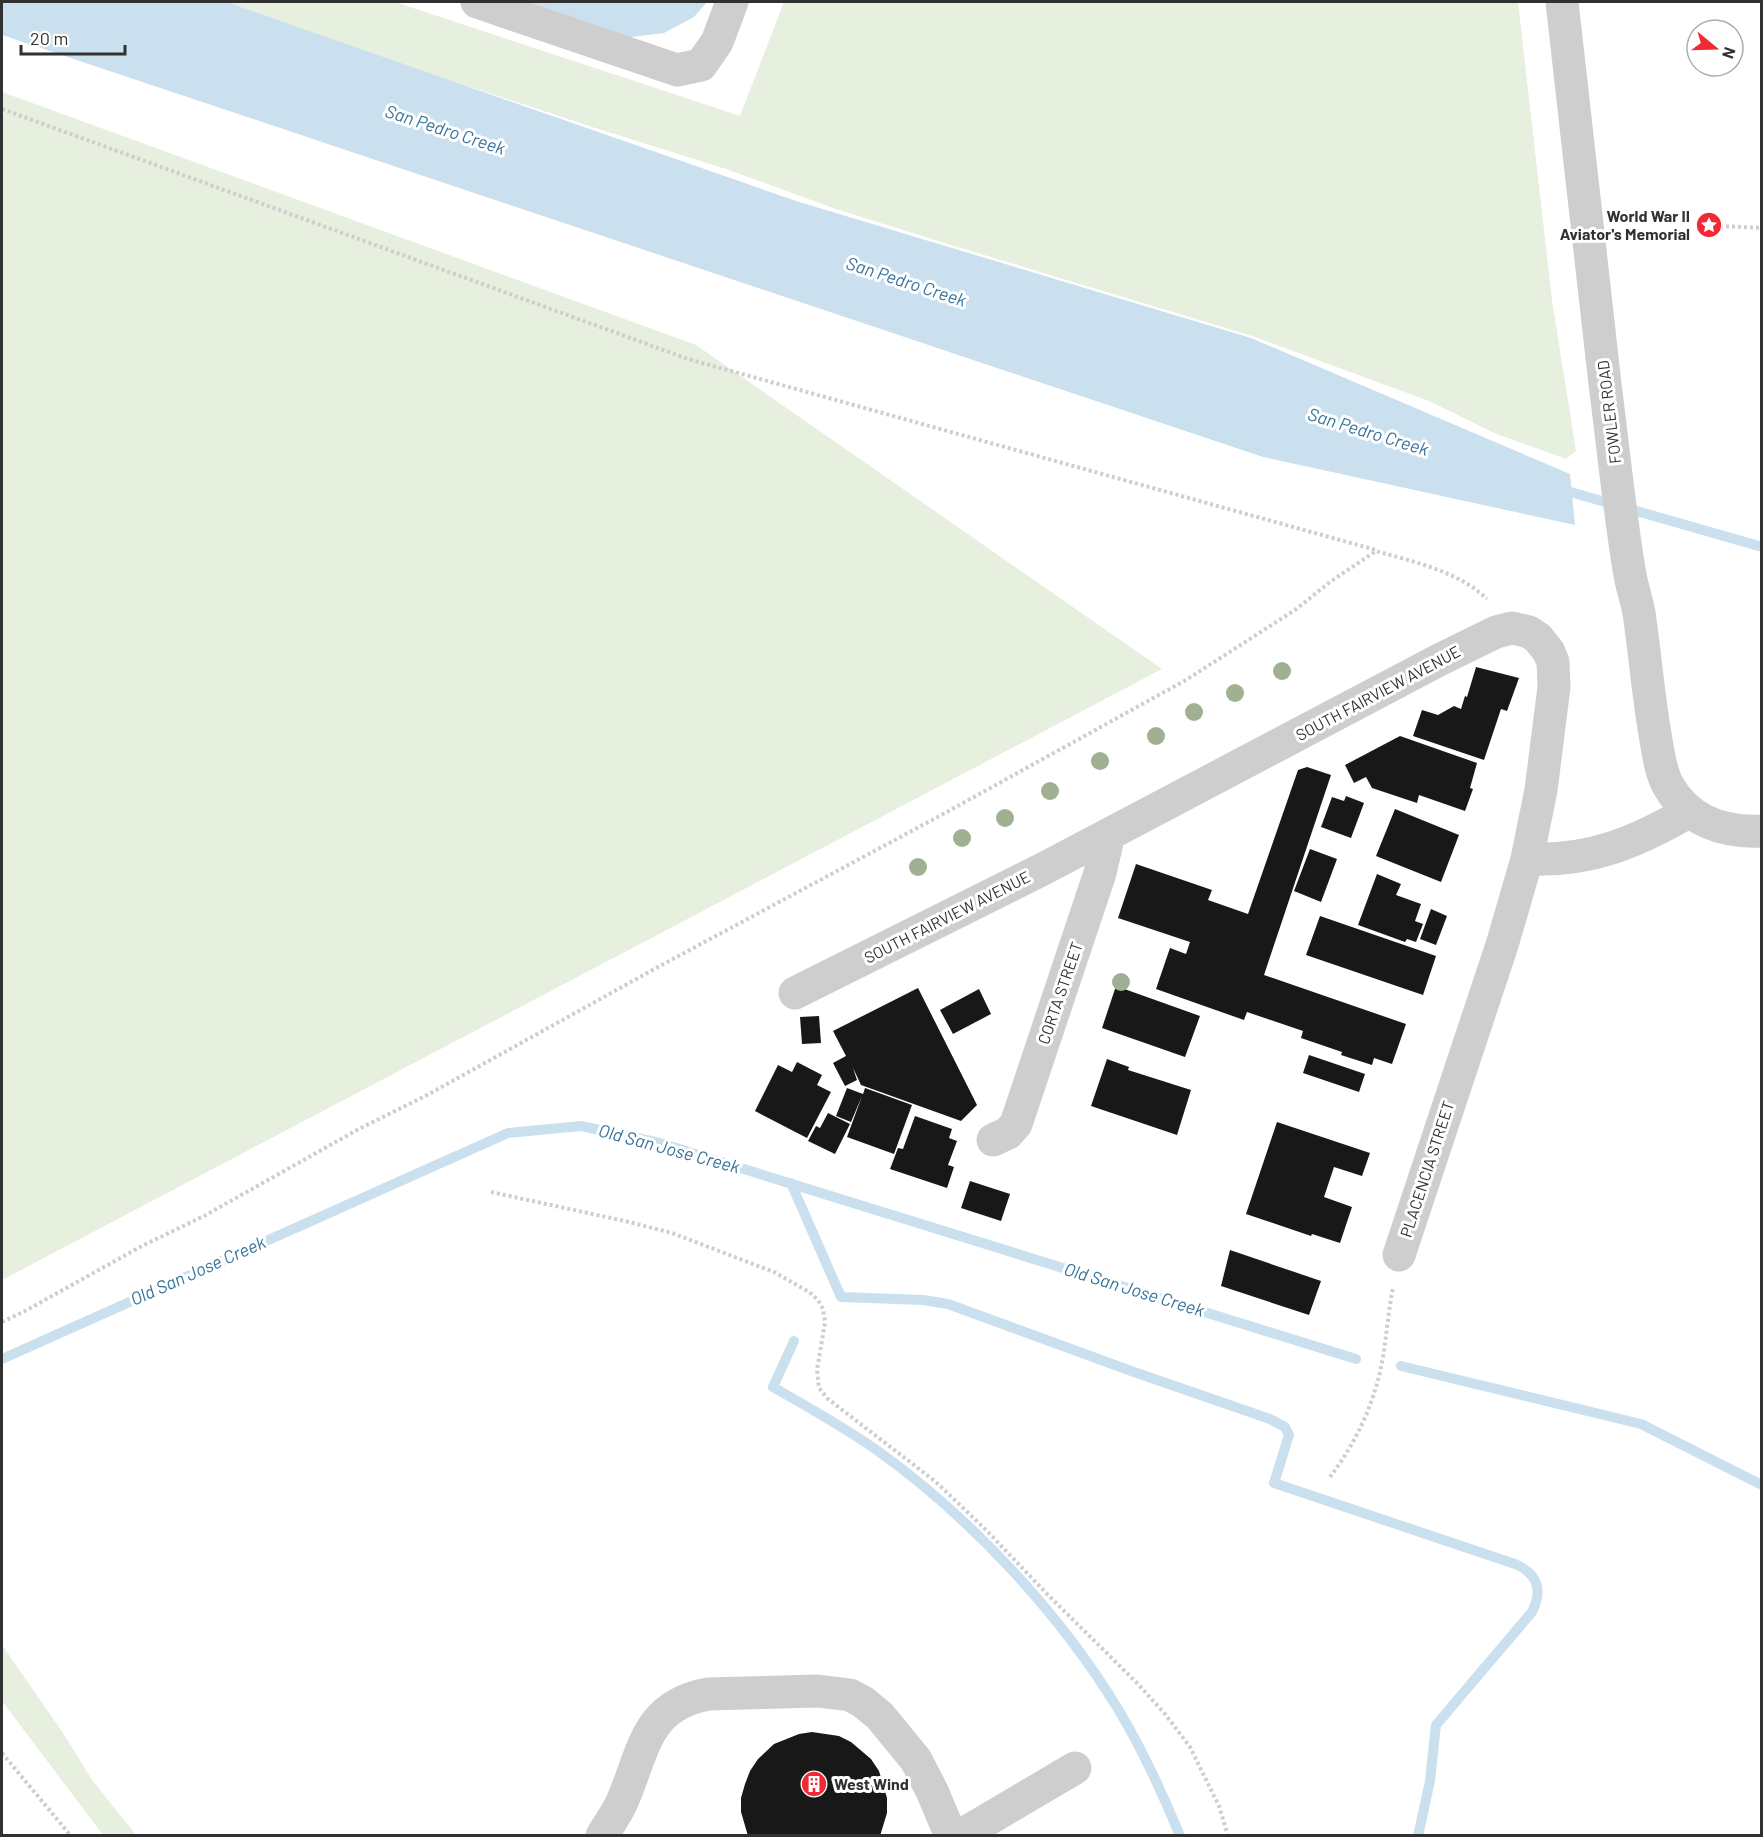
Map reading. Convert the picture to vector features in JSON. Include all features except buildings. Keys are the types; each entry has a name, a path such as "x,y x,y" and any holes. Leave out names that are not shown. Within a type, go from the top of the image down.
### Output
{"street":[{"path":"477,2 677,70 701,64 717,42 732,2"},
{"name":"FOWLER ROAD","path":"1562,2 1612,444 1629,571 1638,612 1662,767 1667,784 1677,799 1690,811"},
{"path":"1506,630 1512,628 1521,630 1538,638 1549,652 1554,673 1541,790 1527,859 1576,858 1604,852 1630,843 1690,811 1706,822 1724,829 1761,831"},
{"name":"SOUTH FAIRVIEW AVENUE","path":"795,993 1043,869 1439,660 1496,632 1506,630"},
{"name":"CORTA STREET","path":"993,1140 1008,1133 1016,1124 1100,873 1110,834"},
{"name":"PLACENCIA STREET","path":"1399,1255 1502,945 1527,859"},
{"path":"602,1836 621,1804 635,1764 649,1734 656,1723 678,1702 708,1694 818,1691 850,1695 880,1716 916,1760 951,1836"},
{"path":"960,1836 1075,1768"}],"path":[{"path":"2,109 688,359 1376,550 1444,573 1470,585 1486,598 1506,630"},
{"path":"1713,215 1719,219 1720,226 1717,233 1708,235 1700,228 1700,222 1704,216 1713,215"},
{"path":"1720,226 1761,228"},
{"path":"2,1322 142,1246 204,1216 357,1130 429,1094 658,967 1117,719 1244,644 1295,610 1376,550"},
{"path":"491,1191 652,1226 774,1272 809,1292 818,1300 823,1309 825,1322 817,1370 819,1388 828,1399 936,1482 1138,1684 1190,1747 1219,1806 1228,1836"},
{"name":"PLACENCIA STREET","path":"1330,1477 1345,1457 1358,1433 1379,1377 1399,1255"},
{"path":"2,1753 71,1836"}],"green space":[{"path":"213,2 395,2 740,116 784,2 1518,2 1552,300 1576,451 1566,459 1494,433 1429,401 1252,336 833,208 726,169"},
{"path":"2,92 696,345 1162,669 2,1280"},
{"path":"2,1645 63,1733 92,1780 136,1835 103,1835 2,1701"}],"water":[{"path":"2,2 226,2 796,201 1251,338 1570,474 1575,525 1263,457 2,35"},
{"path":"508,2 707,2 694,17 664,33 624,38"}],"waterway":[{"name":"San Pedro Creek","path":"1560,489 1762,547"},
{"name":"Old San Jose Creek","path":"2,1359 508,1133 581,1126 660,1143 1356,1359"},
{"path":"791,1183 841,1297 923,1300 948,1304 1270,1419 1285,1427 1289,1435 1274,1483 1515,1564 1529,1573 1538,1590 1532,1612 1436,1725 1430,1781 1418,1836"},
{"path":"794,1341 773,1387 826,1417 878,1451 946,1506 1010,1568 1069,1637 1118,1709 1151,1771 1180,1836"},
{"name":"Old San Jose Creek","path":"1401,1366 1641,1424 1762,1485"}],"place":[{"name":"World War II Aviator's Memorial","path":"1709,225"},
{"name":"West Wind","path":"814,1784"}]}
